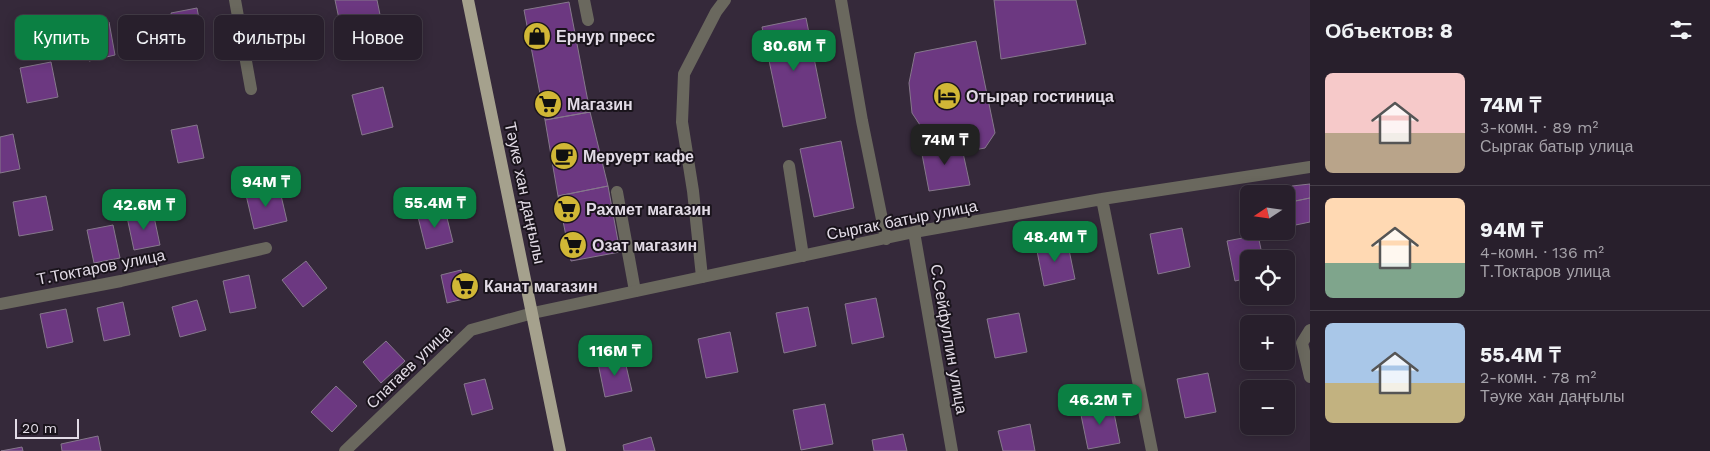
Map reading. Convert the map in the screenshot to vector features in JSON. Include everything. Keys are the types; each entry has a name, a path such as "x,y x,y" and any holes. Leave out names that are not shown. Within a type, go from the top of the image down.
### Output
{"main road":[{"name":"Тәуке хан даңғылы","path":"468,0 560,451"}],"street":[{"path":"235,0 251,89"},
{"path":"584,0 588,20"},
{"path":"702,277 682,122 684,74 716,12 725,0"},
{"path":"841,0 862,121 886,239"},
{"path":"789,166 804,256"},
{"name":"Сыргак батыр улица","path":"533,313 914,232 1102,199 1310,167"},
{"path":"617,192 635,291"},
{"path":"1102,199 1152,451"},
{"name":"С.Сейфуллин улица","path":"914,232 952,451"},
{"name":"Т.Токтаров улица","path":"0,304 121,281 266,248"},
{"name":"Спатаев улица","path":"345,451 471,330 533,313"},
{"path":"1310,330 1302,343 1310,377"}],"building":[{"path":"335,0 377,0 380,15 338,15"},
{"path":"994,0 1076,0 1086,44 1001,59"},
{"path":"569,2 590,112 545,120 524,10"},
{"path":"197,8 198,15 171,15 171,13"},
{"path":"806,18 826,118 783,127 762,27"},
{"path":"108,22 115,55 108,57"},
{"path":"976,41 995,133 985,148 963,152 960,139 934,146 912,113 909,83 915,53"},
{"path":"51,62 58,97 27,103 20,68"},
{"path":"383,87 393,127 362,135 352,95"},
{"path":"590,112 608,186 558,196 545,120"},
{"path":"197,125 204,158 178,163 171,130"},
{"path":"13,134 20,169 0,173 0,137"},
{"path":"960,139 970,185 929,191 921,149"},
{"path":"841,141 854,208 814,217 800,149"},
{"path":"1310,184 1310,198 1295,201 1295,186"},
{"path":"608,186 620,252 571,261 558,196"},
{"path":"279,187 287,221 254,229 246,195"},
{"path":"46,196 53,230 19,236 13,202"},
{"path":"1310,198 1310,222 1295,225 1295,201"},
{"path":"445,210 453,242 426,249 418,217"},
{"path":"153,212 160,245 134,250 127,217"},
{"path":"113,225 120,258 94,263 87,230"},
{"path":"1182,228 1190,267 1158,274 1150,234"},
{"path":"1240,238 1240,240 1259,240 1261,250 1240,250 1240,280 1235,281 1227,241"},
{"path":"1067,240 1075,279 1044,286 1036,246"},
{"path":"306,261 327,288 303,307 282,280"},
{"path":"461,270 468,298 447,303 441,275"},
{"path":"249,275 256,308 230,313 223,281"},
{"path":"876,298 884,337 852,344 845,304"},
{"path":"197,300 206,330 180,337 172,307"},
{"path":"123,302 130,335 104,341 97,308"},
{"path":"808,307 816,346 784,353 776,313"},
{"path":"66,309 73,342 47,348 40,314"},
{"path":"1019,313 1027,352 995,358 987,319"},
{"path":"730,332 738,372 706,378 698,339"},
{"path":"386,341 405,361 381,383 363,362"},
{"path":"624,357 632,391 605,397 598,363"},
{"path":"1208,373 1216,412 1185,418 1177,379"},
{"path":"485,379 493,409 472,415 464,384"},
{"path":"336,386 357,406 332,432 311,412"},
{"path":"1112,403 1120,443 1088,449 1080,410"},
{"path":"825,404 833,444 801,450 793,410"},
{"path":"1030,424 1035,451 1003,451 998,431"},
{"path":"903,434 907,451 874,451 872,440"},
{"path":"98,436 101,451 62,451 61,444"},
{"path":"651,437 655,451 624,451 623,445"},
{"path":"22,447 23,451 1,451"}],"place":[{"name":"Ернур пресс","path":"537,36"},
{"name":"Отырар гостиница","path":"947,96"},
{"name":"Магазин","path":"548,104"},
{"name":"Меруерт кафе","path":"564,156"},
{"name":"Рахмет магазин","path":"567,209"},
{"name":"Озат магазин","path":"573,245"},
{"name":"Канат магазин","path":"465,286"}]}
